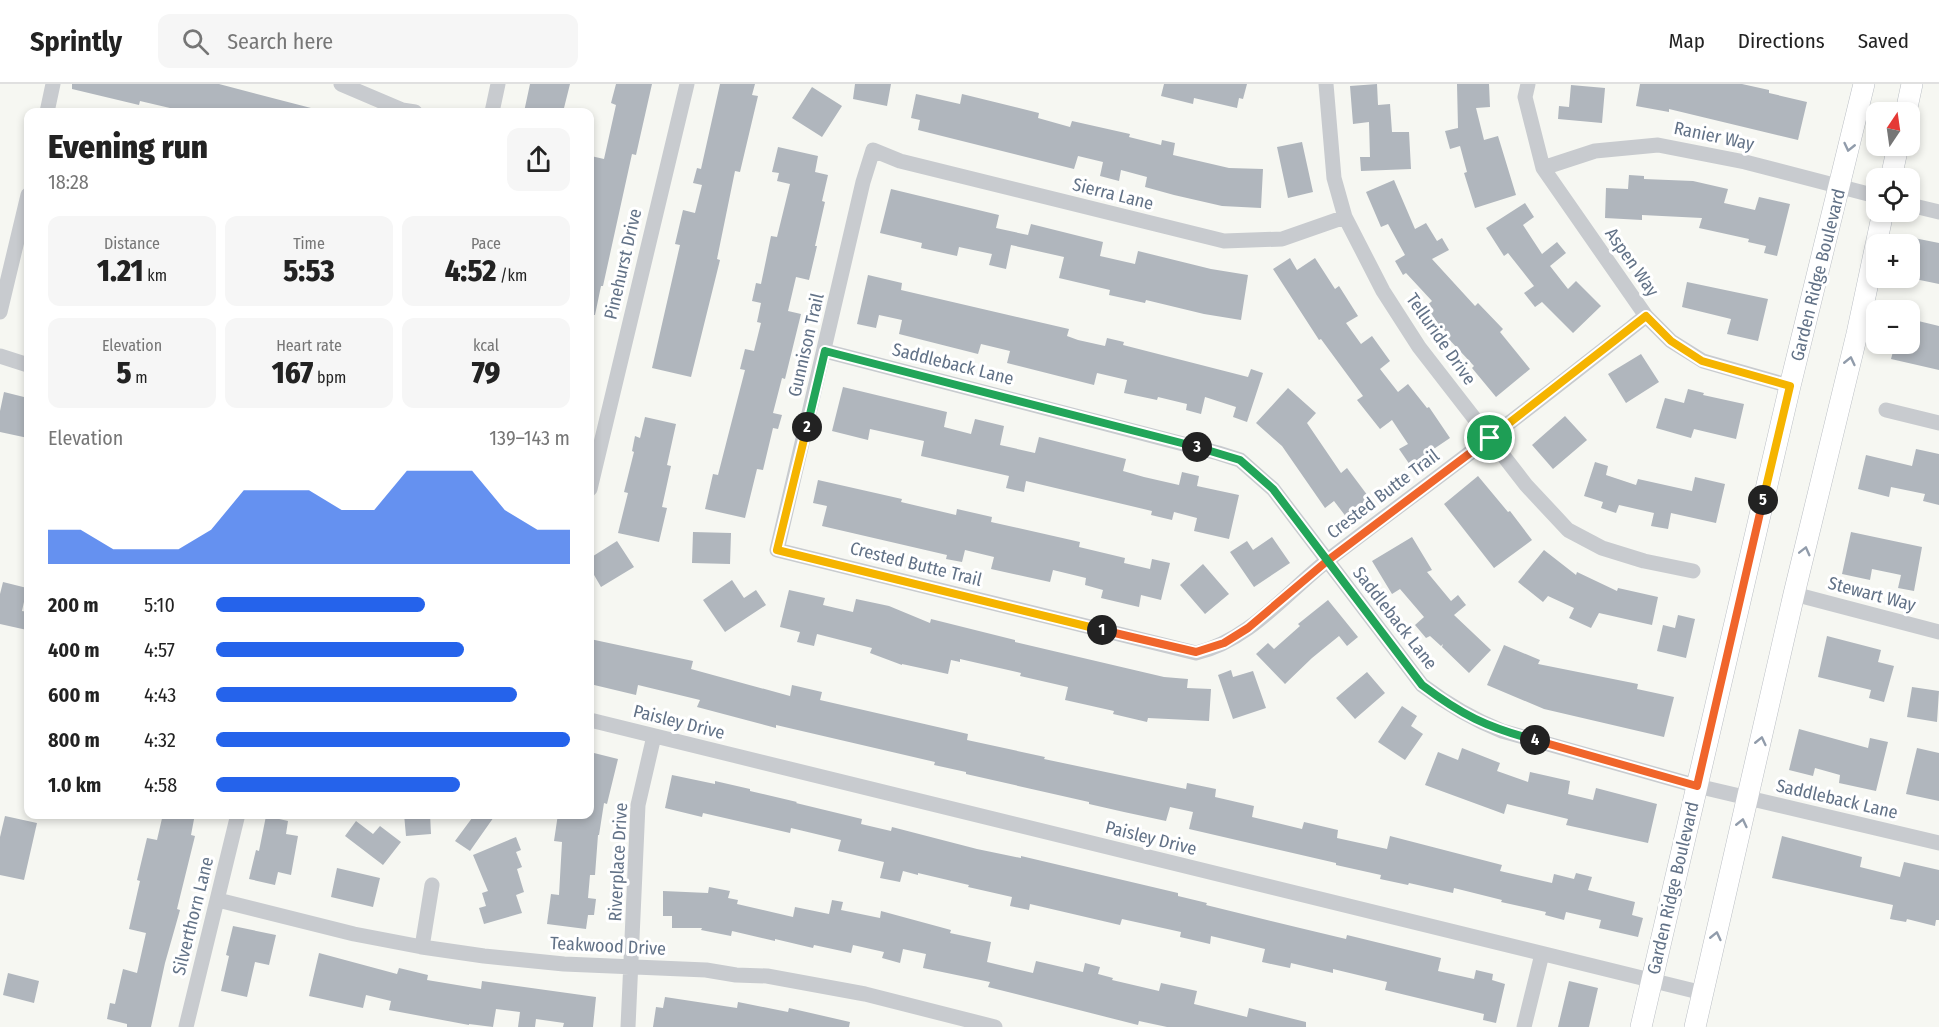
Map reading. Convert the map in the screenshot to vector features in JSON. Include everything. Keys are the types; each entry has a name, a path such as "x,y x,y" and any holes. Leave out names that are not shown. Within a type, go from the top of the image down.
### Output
{"main road":[{"name":"Garden Ridge Boulevard","path":"1641,1027 1790,386 1864,84"},
{"path":"1908,102 1912,84"},
{"path":"1695,1027 1882,222"}],"street":[{"path":"48,108 53,84"},
{"path":"341,84 397,108"},
{"path":"493,108 498,84"},
{"name":"Pinehurst Drive","path":"594,472 687,84"},
{"name":"Telluride Drive","path":"1326,84 1334,178 1345,217 1383,291 1413,338 1526,485 1568,530 1602,548 1644,561 1693,570"},
{"name":"Aspen Way","path":"1528,84 1525,97 1543,168 1646,316 1671,341 1702,361 1790,386"},
{"name":"Ranier Way","path":"1543,168 1595,151 1658,145 1746,162 1866,193"},
{"name":"Sierra Lane","path":"873,150 900,161 1224,241 1282,239 1345,217"},
{"name":"Gunnison Trail","path":"777,550 825,351 862,182 873,150"},
{"path":"1920,207 1939,212"},
{"path":"0,312 24,212"},
{"name":"Crested Butte Trail","path":"777,550 1196,652 1224,643 1248,628 1327,561 1646,316"},
{"name":"Saddleback Lane","path":"825,351 1240,460 1273,489 1422,685 1448,705 1474,720 1502,731 1697,786 1939,843"},
{"path":"0,356 24,364"},
{"path":"1886,410 1939,423"},
{"name":"Stewart Way","path":"1794,594 1939,632"},
{"name":"Paisley Drive","path":"594,721 1703,993"},
{"name":"Riverplace Drive","path":"628,1027 638,805 654,736"},
{"name":"Silverthorn Lane","path":"186,1027 237,819"},
{"path":"422,947 432,885"},
{"name":"Teakwood Drive","path":"218,900 354,934 422,947 564,964 706,970 736,975 767,976 865,994 995,1027"},
{"path":"1524,1027 1542,954"}],"building":[{"path":"72,84 219,84 311,108 170,108 140,101 139,105 72,89"},
{"path":"530,84 570,84 564,108 525,108"},
{"path":"616,84 652,84 636,155 632,154 603,286 601,286 594,315 594,157 604,159 616,105 611,103"},
{"path":"720,84 755,84 752,95 758,96 740,172 735,171 717,259 720,260 691,377 652,368 680,245 675,244 683,210 695,213 702,185 693,183 697,168 701,169"},
{"path":"855,84 891,84 887,106 853,99"},
{"path":"1164,84 1247,84 1243,99 1239,98 1237,108 1194,98 1193,104 1161,96"},
{"path":"1377,84 1378,105 1390,104 1392,132 1409,132 1411,169 1361,171 1360,157 1370,157 1369,122 1353,124 1350,86"},
{"path":"1457,84 1489,84 1490,107 1476,108 1484,140 1498,136 1516,195 1475,208 1464,173 1467,172 1460,146 1450,149 1445,131 1458,128"},
{"path":"1640,84 1742,84 1807,102 1798,140 1669,109 1669,112 1636,106"},
{"path":"1571,85 1605,88 1602,123 1558,119 1559,106 1569,107"},
{"path":"812,87 842,106 822,137 792,118"},
{"path":"916,94 960,104 962,94 1039,113 1038,118 1070,127 1072,121 1130,134 1129,137 1161,145 1162,140 1175,143 1173,155 1229,168 1263,169 1261,208 1222,206 1174,195 1145,187 1147,177 1121,170 1119,181 1100,176 1103,162 1078,156 1074,169 918,130 920,120 911,118"},
{"path":"1302,142 1313,192 1288,198 1277,147"},
{"path":"778,147 818,156 815,172 828,175 822,201 825,202 809,280 796,277 788,311 801,314 785,379 782,378 773,413 782,415 778,429 773,428 763,470 757,469 745,518 705,509 713,474 718,475 745,370 740,369 745,349 754,351 761,323 757,322 761,303 752,301 756,283 761,284 771,236 777,237 790,184 777,181 779,173 772,172"},
{"path":"1629,175 1644,176 1644,179 1693,181 1728,189 1724,203 1755,210 1759,197 1790,204 1777,256 1764,253 1766,246 1748,242 1749,239 1699,228 1702,218 1642,215 1642,220 1605,218 1606,188 1628,189"},
{"path":"1394,180 1415,229 1426,223 1437,241 1442,238 1449,250 1432,259 1475,306 1478,303 1503,329 1500,332 1530,369 1496,397 1472,368 1474,366 1444,334 1446,332 1424,308 1432,301 1406,273 1403,275 1395,261 1405,255 1388,224 1381,227 1366,192"},
{"path":"891,189 999,215 996,228 1028,235 1031,224 1103,242 1100,256 1135,264 1138,251 1211,269 1248,275 1241,320 1146,300 1145,303 1109,295 1110,290 1059,278 1064,257 1011,245 1006,269 989,265 992,254 959,247 957,256 921,248 922,243 880,233"},
{"path":"1525,203 1534,217 1523,225 1542,254 1557,242 1566,253 1550,266 1568,289 1576,281 1601,306 1573,333 1542,302 1535,307 1524,293 1534,286 1508,253 1504,256 1486,228"},
{"path":"1920,239 1939,243 1939,284 1920,280"},
{"path":"1290,258 1297,270 1315,258 1335,289 1339,286 1358,316 1346,323 1361,344 1372,336 1390,361 1380,369 1398,392 1408,384 1427,408 1429,407 1450,438 1410,465 1399,449 1408,444 1392,420 1380,429 1357,400 1363,396 1321,339 1319,340 1273,269"},
{"path":"868,275 902,283 901,290 1069,329 1067,336 1078,340 1105,346 1107,338 1124,342 1123,345 1248,377 1251,369 1263,373 1247,422 1233,417 1236,407 1205,397 1201,414 1186,410 1187,404 1158,397 1157,400 1124,393 1127,380 1097,373 1094,385 1007,363 1010,351 981,344 978,354 899,334 902,320 879,315 876,328 857,324"},
{"path":"1687,282 1768,299 1758,341 1727,334 1731,319 1682,307"},
{"path":"1920,321 1939,326 1939,370 1891,359 1892,354 1920,354"},
{"path":"1641,354 1659,382 1626,403 1608,374"},
{"path":"843,387 947,412 944,427 971,434 975,419 1004,426 1000,445 1035,453 1039,437 1126,459 1123,471 1144,477 1179,485 1182,472 1199,476 1197,486 1239,495 1229,539 1194,531 1197,518 1174,512 1172,520 1151,515 1152,511 1026,481 1024,492 1006,488 1009,476 921,456 924,441 870,429 868,440 832,431"},
{"path":"1288,388 1316,413 1307,423 1341,473 1347,468 1371,500 1347,518 1334,501 1325,508 1282,446 1256,423"},
{"path":"1688,389 1704,393 1703,395 1744,404 1736,439 1694,429 1691,438 1656,428 1665,398 1684,403"},
{"path":"4,392 24,397 24,437 0,432 0,411"},
{"path":"1565,416 1587,440 1553,469 1532,445"},
{"path":"645,417 676,424 667,465 671,466 662,507 667,508 659,542 618,533 628,493 624,492 634,452 632,451 635,436 640,438"},
{"path":"1916,449 1939,454 1939,505 1923,501 1925,494 1891,487 1889,497 1858,489 1866,455 1912,466"},
{"path":"1595,462 1608,466 1606,475 1636,485 1638,479 1692,491 1695,477 1725,484 1716,523 1671,513 1668,529 1651,526 1654,513 1619,505 1616,513 1601,508 1603,502 1584,496"},
{"path":"1478,476 1508,512 1510,511 1532,540 1494,568 1444,504"},
{"path":"818,480 902,499 901,502 956,515 957,509 992,517 991,522 1080,542 1079,547 1125,558 1124,563 1150,569 1152,559 1170,563 1161,600 1141,595 1139,607 1101,598 1103,590 1085,585 1086,578 1053,570 1050,582 991,569 994,557 965,550 962,562 946,559 947,555 822,526 827,506 813,503"},
{"path":"693,532 731,533 730,564 692,563"},
{"path":"1851,532 1922,547 1914,591 1898,588 1901,575 1872,569 1870,580 1842,574"},
{"path":"1272,537 1290,563 1254,587 1230,552 1247,541 1253,550"},
{"path":"1412,537 1432,570 1427,572 1451,601 1458,595 1466,605 1454,615 1491,650 1469,673 1442,647 1443,644 1441,646 1430,636 1426,638 1415,625 1424,617 1400,589 1392,594 1372,561"},
{"path":"617,541 634,567 601,587 594,575 594,555"},
{"path":"1544,550 1576,575 1577,572 1617,591 1618,588 1658,597 1652,625 1599,613 1591,628 1569,618 1574,608 1548,596 1543,602 1518,582"},
{"path":"1203,564 1229,594 1205,614 1180,585"},
{"path":"732,580 744,598 756,590 766,605 725,632 703,600"},
{"path":"3,582 24,587 22,611 24,611 24,629 0,624 0,594"},
{"path":"789,590 825,598 823,605 853,612 856,599 889,606 930,623 931,619 1015,640 1015,642 1164,677 1188,679 1187,688 1211,689 1209,721 1148,718 1147,722 1113,714 1114,711 1065,700 1068,687 960,659 960,662 951,660 948,674 902,665 870,653 872,648 817,634 814,646 797,642 800,632 780,627"},
{"path":"1328,600 1358,637 1347,646 1339,636 1285,684 1256,654 1268,643 1274,649 1300,626 1298,624"},
{"path":"1678,615 1695,619 1686,658 1657,651 1663,625 1675,628"},
{"path":"1827,636 1881,650 1878,662 1894,666 1884,702 1869,698 1871,690 1818,677"},
{"path":"594,640 693,661 691,669 790,696 792,685 822,692 820,700 968,734 967,740 1045,757 1044,759 1186,789 1187,783 1216,789 1215,797 1254,806 1252,817 1302,829 1304,822 1338,830 1337,838 1387,849 1390,836 1502,865 1500,871 1552,883 1554,874 1574,879 1576,873 1592,877 1588,890 1635,902 1632,915 1643,918 1638,937 1599,928 1601,920 1566,912 1564,920 1545,915 1546,912 1454,888 1453,893 1380,879 1381,875 1336,865 1336,863 1189,829 1193,812 1170,807 1166,821 966,774 966,772 934,765 935,762 776,725 776,728 697,707 700,700 638,685 636,695 594,685"},
{"path":"1504,645 1540,660 1538,664 1638,684 1637,689 1674,697 1664,737 1544,709 1487,685"},
{"path":"1231,670 1233,677 1253,671 1266,708 1233,719 1218,675"},
{"path":"1367,672 1385,693 1355,719 1336,698"},
{"path":"1912,687 1939,691 1937,722 1907,717"},
{"path":"1402,706 1417,716 1411,726 1423,734 1405,760 1378,742"},
{"path":"1799,729 1868,748 1870,738 1888,742 1876,791 1839,783 1840,775 1815,768 1813,776 1789,770"},
{"path":"1462,748 1500,763 1497,771 1528,782 1530,772 1570,781 1568,794 1593,800 1596,788 1657,804 1648,843 1566,825 1568,819 1507,804 1504,814 1425,785 1438,752 1458,760"},
{"path":"1917,748 1939,753 1939,801 1906,794"},
{"path":"594,753 618,759 607,804 604,803 598,835 595,875 590,875 588,898 596,899 594,915 588,915 586,929 547,924 551,894 559,895 562,842 554,841 557,819 594,819"},
{"path":"672,775 750,789 750,791 862,819 861,824 891,831 892,827 977,849 1021,858 1021,856 1178,893 1178,896 1207,903 1206,905 1300,928 1346,939 1347,935 1441,958 1438,971 1474,979 1476,970 1493,974 1492,980 1505,984 1496,1023 1483,1020 1484,1014 1385,990 1387,982 1333,969 1333,973 1291,963 1290,968 1262,962 1265,949 1211,936 1210,944 1180,937 1181,932 1122,919 1120,925 1030,904 1029,910 1010,906 1012,897 918,873 918,875 903,871 900,882 880,878 884,862 838,851 841,840 791,828 790,833 703,813 702,817 665,808"},
{"path":"5,816 37,823 24,880 0,875 0,837"},
{"path":"162,819 194,819 191,835 195,836 177,909 180,910 165,963 151,1027 127,1027 127,1024 107,1019 110,1003 115,1004 123,969 137,973 146,933 129,929 147,838 157,840"},
{"path":"265,819 288,821 286,834 298,836 291,875 278,872 275,885 249,879 256,850 259,851"},
{"path":"404,819 430,819 431,834 406,836"},
{"path":"471,819 492,819 470,851 455,841"},
{"path":"356,821 373,834 380,826 401,842 383,865 345,836"},
{"path":"1782,836 1862,857 1860,867 1900,877 1904,862 1939,870 1939,920 1936,920 1935,926 1907,919 1906,922 1890,919 1893,905 1772,878"},
{"path":"516,837 521,850 516,852 522,867 517,869 524,892 516,895 522,913 484,924 479,908 486,906 482,893 488,891 473,855"},
{"path":"337,868 380,878 373,907 331,897"},
{"path":"709,887 730,891 728,898 738,900 737,904 793,917 795,907 829,914 832,900 843,902 841,910 880,918 881,911 951,930 950,933 991,942 987,962 1033,973 1036,961 1083,972 1085,963 1100,967 1098,974 1113,978 1112,980 1159,991 1161,983 1197,991 1194,1004 1247,1017 1249,1008 1306,1022 1306,1027 1167,1027 1139,1021 1138,1025 988,987 990,982 923,968 926,954 903,949 900,963 882,958 884,952 853,945 851,953 814,945 813,948 775,939 775,941 732,931 731,936 701,930 702,928 672,928 672,916 663,916 663,891 708,893"},
{"path":"233,926 276,935 269,965 255,962 247,997 221,991"},
{"path":"319,953 397,974 399,968 428,975 427,980 481,989 482,981 596,997 593,1027 563,1027 564,1023 536,1019 535,1027 518,1027 520,1012 496,1009 493,1027 469,1025 389,1010 391,1001 366,995 363,1008 309,996"},
{"path":"8,973 39,981 34,1003 3,995"},
{"path":"1569,981 1598,988 1589,1027 1558,1027"},
{"path":"665,997 737,1008 738,1002 788,1012 789,1008 850,1022 849,1027 653,1027 656,1007 663,1008"}],"route":[{"path":"1490,438 1327,561 1248,628 1224,643 1196,652 777,550 825,351 1240,460 1273,489 1327,561 1379,631 1422,685 1448,705 1474,720 1502,731 1697,786 1790,386 1702,361 1671,341 1646,316 1490,438"}]}
